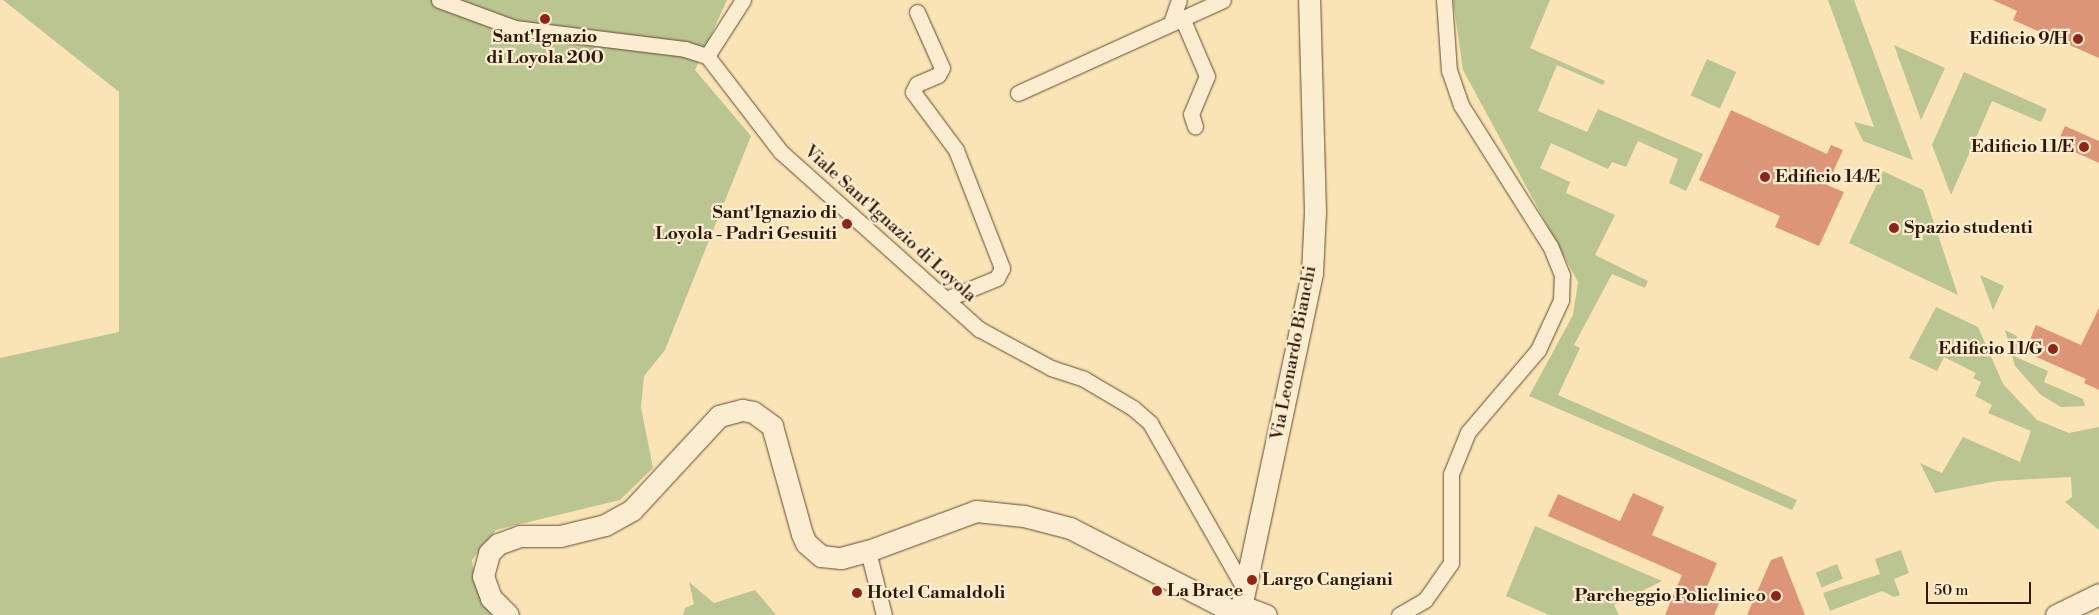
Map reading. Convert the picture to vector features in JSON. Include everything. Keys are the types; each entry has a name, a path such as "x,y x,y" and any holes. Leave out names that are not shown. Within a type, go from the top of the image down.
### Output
{"main road":[{"name":"Via Leonardo Bianchi","path":"1227,611 1246,591 1312,273 1315,211 1308,0"},
{"path":"508,615 491,598 483,576 487,558 498,544 520,536 560,536 605,525 632,510 711,424 730,412 753,412 772,426 802,534 813,551 831,558 868,551 976,511 1024,516 1070,528 1227,611 1250,609 1265,614"},
{"path":"1246,591 1265,614"},
{"path":"2056,615 2099,594"}],"street":[{"path":"438,0 515,28 684,48 707,56 743,0"},
{"path":"1179,0 1177,19 1208,76 1191,114 1195,126"},
{"path":"1018,92 1223,0"},
{"path":"1399,615 1425,600 1451,563 1451,474 1468,432 1538,350 1561,300 1562,275 1550,246 1461,105 1449,71 1444,0"},
{"path":"917,12 942,68 938,76 917,84 913,92 956,150 1002,264 997,278 946,299"},
{"name":"Viale Sant'Ignazio di Loyola","path":"707,56 781,152 980,330 1051,368 1084,379 1133,408 1150,423 1246,591"},
{"path":"868,551 884,615"}],"green space":[{"path":"3,0 727,0 695,70 751,136 665,350 644,376 641,407 653,468 620,500 496,530 472,560 477,591 498,615 0,615 0,358 119,332 119,92"},
{"path":"1453,0 1550,0 1530,48 1605,81 1603,85 1557,65 1538,111 1587,132 1598,109 1703,154 1686,191 1669,183 1678,159 1638,141 1626,167 1612,162 1608,169 1551,143 1540,168 1570,182 1566,193 1615,215 1595,255 1648,281 1645,288 1612,274 1574,345 1580,348 1558,395 1797,500 1792,510 1529,396 1573,315 1578,282 1463,70"},
{"path":"1828,0 1854,0 1913,160 1863,141 1854,122 1874,127"},
{"path":"1894,45 1945,68 1921,120"},
{"path":"1707,59 1736,72 1720,109 1691,96"},
{"path":"1964,72 2047,109 2041,122 1992,101 1951,195 1932,145"},
{"path":"1883,171 1923,190 1958,295 1849,243"},
{"path":"1980,275 2004,286 1993,310"},
{"path":"1936,307 1978,327 2003,384 2037,420 2069,433 2099,427 2099,530 2065,502 2072,497 2071,477 1997,481 1935,493 1920,463 1942,473 1963,437 2020,462 2031,431 1988,413 1992,405 1975,396 1981,382 1973,378 1976,373 1944,357 1937,371 1909,358"},
{"path":"2005,330 2017,336 2016,357 2048,371 2044,382 2083,399 2085,406 2061,407 2041,395 2015,366"},
{"path":"1535,526 1662,581 1614,605 1619,615 1549,615 1506,596"},
{"path":"1901,550 1909,573 1894,579 1900,595 1894,597 1882,591 1830,611 1823,593 1880,574 1875,559"},
{"path":"1837,564 1843,579 1822,587 1816,573"},
{"path":"689,582 714,603 755,590 776,615 683,615 685,608 694,604"}],"building":[{"name":"Edificio 9/H","path":"1993,0 2099,0 2099,58 2013,20 2017,11"},
{"name":"Edificio 14/E","path":"1731,110 1827,154 1831,145 1843,150 1827,185 1844,192 1819,246 1775,227 1780,216 1699,180"},
{"name":"Edificio 11/E","path":"2065,126 2099,141 2099,163 2068,149 2070,144 2059,139"},
{"path":"2099,308 2099,390 2084,383 2086,379 2025,352 2036,325 2081,345"},
{"path":"1633,493 1664,507 1652,535 1717,563 1704,594 1720,601 1714,615 1665,615 1682,575 1548,516 1558,494 1620,521"},
{"name":"Parcheggio Policlinico","path":"1782,556 1805,615 1747,615 1771,560"}],"place":[{"name":"Sant'Ignazio di Loyola 200","path":"545,19"},
{"name":"Edificio 9/H","path":"2078,39"},
{"name":"Edificio 11/E","path":"2084,147"},
{"name":"Edificio 14/E","path":"1765,177"},
{"name":"Sant'Ignazio di Loyola - Padri Gesuiti","path":"847,224"},
{"name":"Spazio studenti","path":"1894,228"},
{"name":"Edificio 11/G","path":"2053,349"},
{"name":"Largo Cangiani","path":"1252,580"},
{"name":"La Brace","path":"1157,591"},
{"name":"Hotel Camaldoli","path":"857,593"},
{"name":"Parcheggio Policlinico","path":"1776,596"}]}
